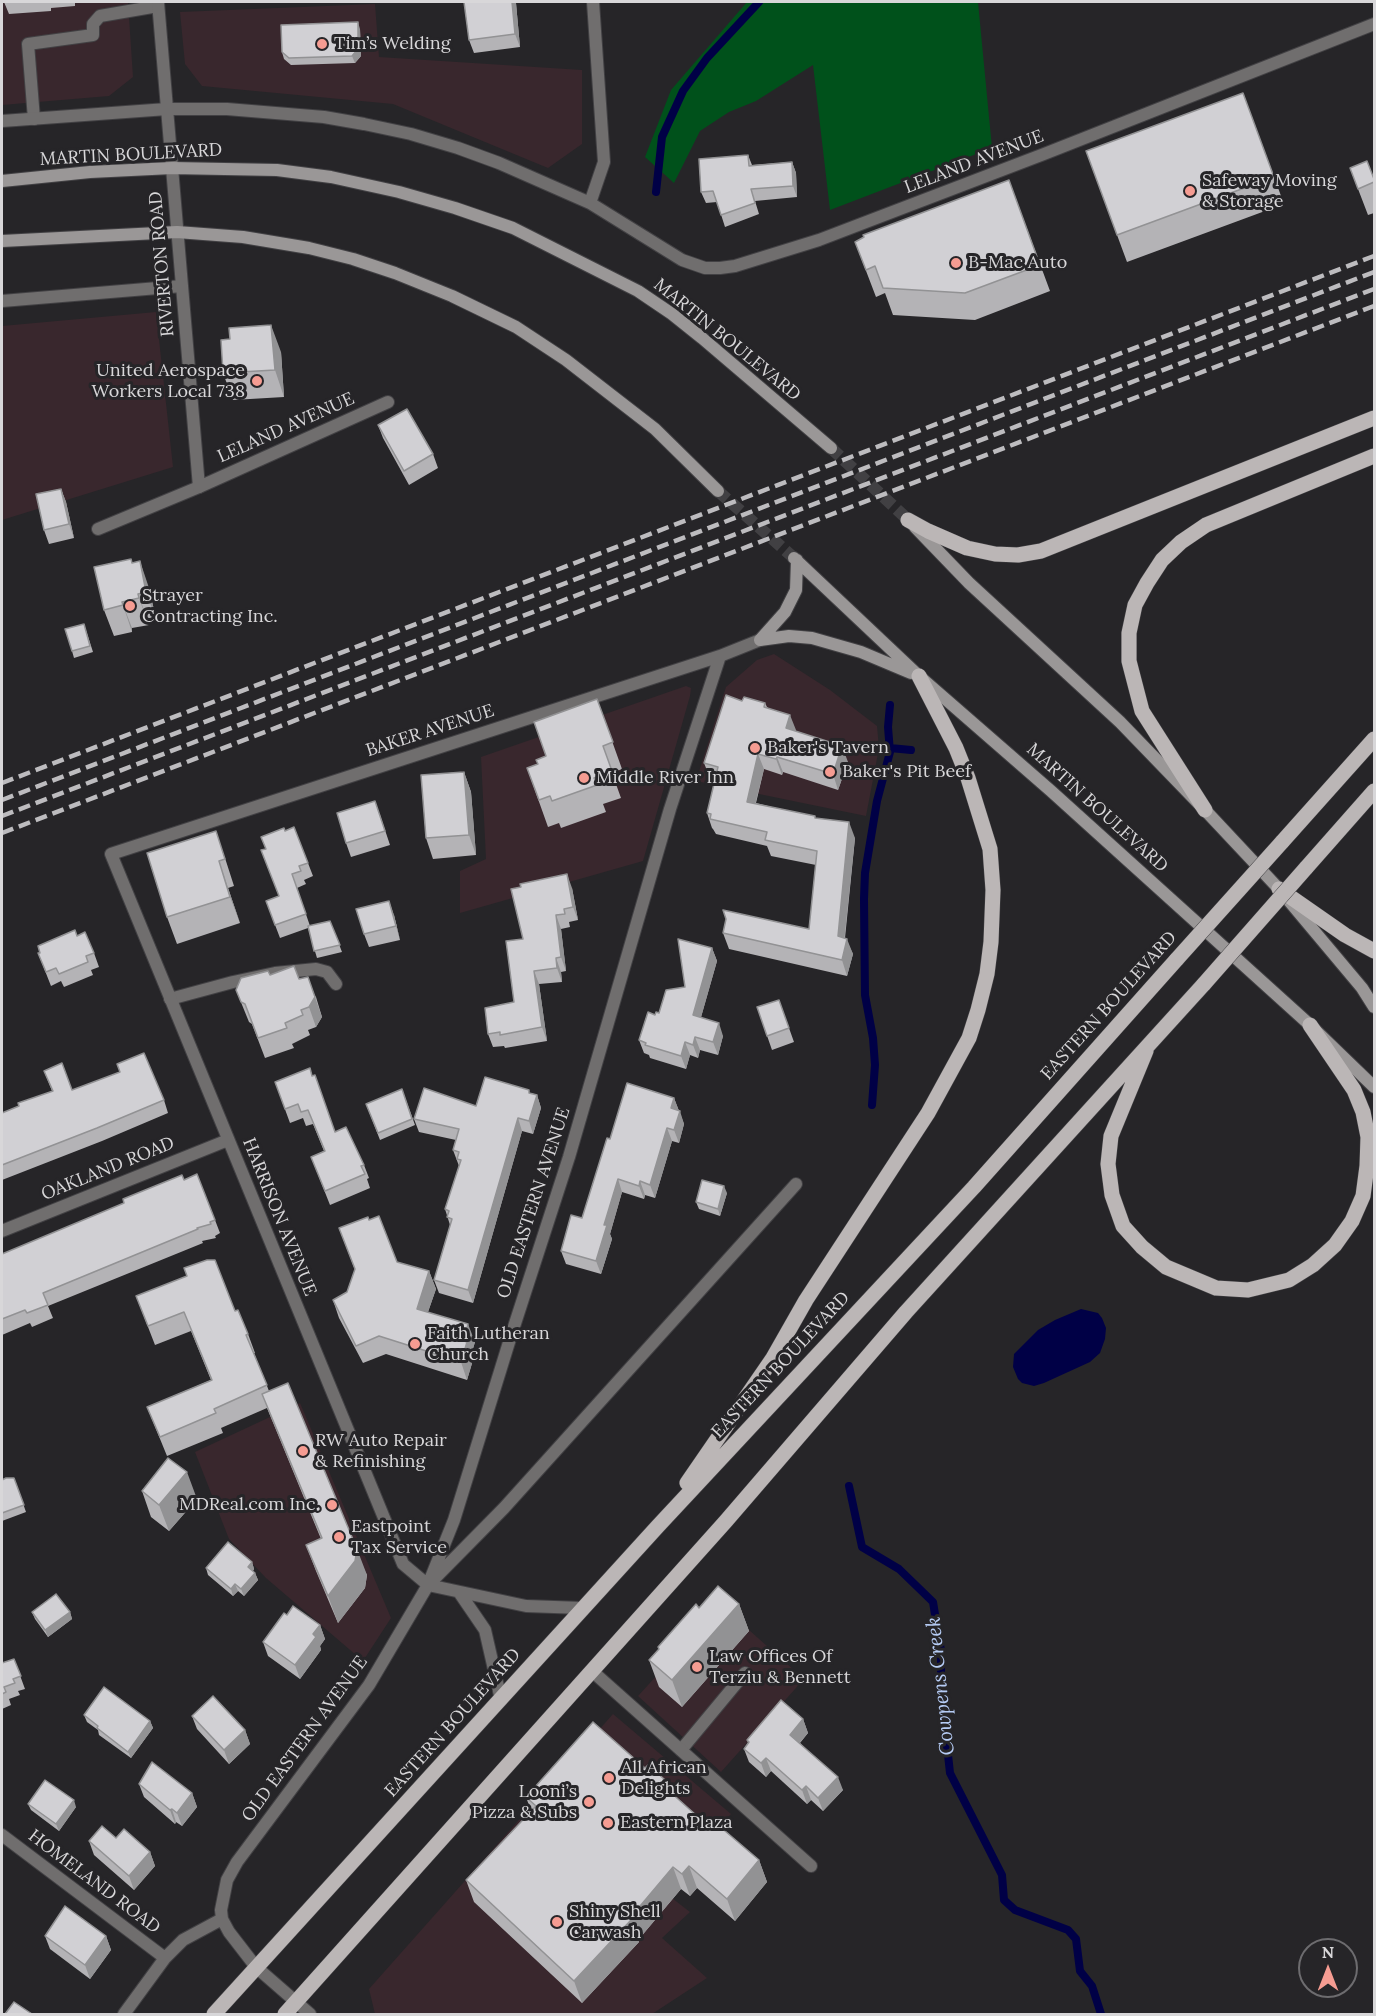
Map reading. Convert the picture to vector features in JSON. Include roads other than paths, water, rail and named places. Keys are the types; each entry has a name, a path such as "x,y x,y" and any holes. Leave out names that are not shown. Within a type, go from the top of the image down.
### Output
{"main road":[{"name":"MARTIN BOULEVARD","path":"2,181 90,172 172,168 277,170 331,177 409,195 513,228 638,291 672,314 831,448"},
{"path":"2,242 177,232 243,237 309,248 395,273 452,296 516,327 566,360 655,429 718,491"},
{"path":"906,518 928,531 967,548 995,554 1018,555 1041,551 1374,418"},
{"path":"1205,810 1142,711 1129,661 1129,633 1135,605 1162,560 1181,542 1206,525 1374,456"},
{"path":"906,518 969,583 1120,722 1205,810 1279,889 1362,988 1374,1007"},
{"name":"MARTIN BOULEVARD","path":"760,640 785,612 796,590 796,559 919,676 1051,791 1310,1025 1374,1087"},
{"path":"658,1526 773,1358 806,1300 928,1113 969,1038 987,974 991,942 993,890 990,849 968,778 956,748 919,676 861,652 812,638 789,636 760,640"},
{"name":"EASTERN BOULEVARD","path":"214,2014 582,1608 974,1187 1374,739"},
{"path":"285,2014 726,1521 906,1312 1204,984 1374,790"},
{"path":"1279,889 1345,935 1374,951"},
{"path":"1151,1041 1111,1136 1108,1164 1112,1195 1124,1226 1142,1247 1166,1267 1216,1288 1248,1290 1288,1280 1313,1265 1335,1245 1352,1221 1363,1196 1368,1137 1363,1112 1354,1090 1310,1025"}],"street":[{"path":"590,203 604,162 593,2"},
{"path":"34,119 28,44 93,35 93,24 100,16 158,4"},
{"name":"RIVERTON ROAD","path":"158,4 199,487"},
{"name":"LELAND AVENUE","path":"167,109 276,112 324,117 411,134 499,163 590,203 695,266 705,268 735,266 819,240 1374,24"},
{"path":"2,121 167,109"},
{"path":"2,301 182,286"},
{"name":"LELAND AVENUE","path":"98,530 388,402"},
{"name":"BAKER AVENUE","path":"111,854 720,656 760,640"},
{"name":"OLD EASTERN AVENUE","path":"222,1919 223,1896 227,1880 237,1862 369,1685 428,1585 454,1521 569,1158 670,809 720,656"},
{"name":"HARRISON AVENUE","path":"111,854 403,1564 428,1585"},
{"path":"170,999 275,973 316,969 327,972 336,984"},
{"name":"OAKLAND ROAD","path":"2,1231 228,1140"},
{"path":"428,1585 504,1508 796,1184"},
{"path":"428,1585 526,1606 582,1608"},
{"path":"459,1592 485,1630 501,1700"},
{"path":"592,1671 811,1866"},
{"path":"681,1750 745,1672"},
{"name":"HOMELAND ROAD","path":"2,1835 165,1958"},
{"path":"124,2014 165,1958 183,1940 222,1919 234,1940 256,1967 310,2014"}],"waterway":[{"path":"656,192 662,137 683,91 707,58 759,2"},
{"path":"872,1105 875,1065 873,1038 865,995 865,873 877,801 890,752 888,727 890,705"},
{"path":"890,748 911,750"},
{"path":"865,770 883,776"},
{"name":"Cowpens Creek","path":"849,1486 862,1547 899,1569 933,1602 941,1651 941,1691 950,1773 1002,1875 1004,1900 1015,1910 1068,1930 1076,1939 1080,1971 1092,1986 1101,2014"}],"tunnel":[{"path":"831,448 904,516"},
{"path":"718,491 794,558"}],"railway":[{"path":"2,783 1374,256"},
{"path":"2,800 1374,272"},
{"path":"2,816 1374,289"},
{"path":"2,833 1374,306"}],"place":[{"name":"Tim’s Welding","path":"322,44"},
{"name":"Safeway Moving & Storage","path":"1190,191"},
{"name":"B-Mac Auto","path":"956,263"},
{"name":"United Aerospace Workers Local 738","path":"257,381"},
{"name":"Strayer Contracting Inc.","path":"130,606"},
{"name":"Baker's Tavern","path":"755,748"},
{"name":"Baker's Pit Beef","path":"830,772"},
{"name":"Middle River Inn","path":"584,778"},
{"name":"Faith Lutheran Church","path":"415,1344"},
{"name":"RW Auto Repair & Refinishing","path":"303,1451"},
{"name":"MDReal.com Inc.","path":"332,1505"},
{"name":"Eastpoint Tax Service","path":"339,1537"},
{"name":"Law Offices Of Terziu & Bennett","path":"697,1667"},
{"name":"All African Delights","path":"609,1778"},
{"name":"Looni’s Pizza & Subs","path":"589,1802"},
{"name":"Eastern Plaza","path":"608,1823"},
{"name":"Shiny Shell Carwash","path":"557,1922"}]}
